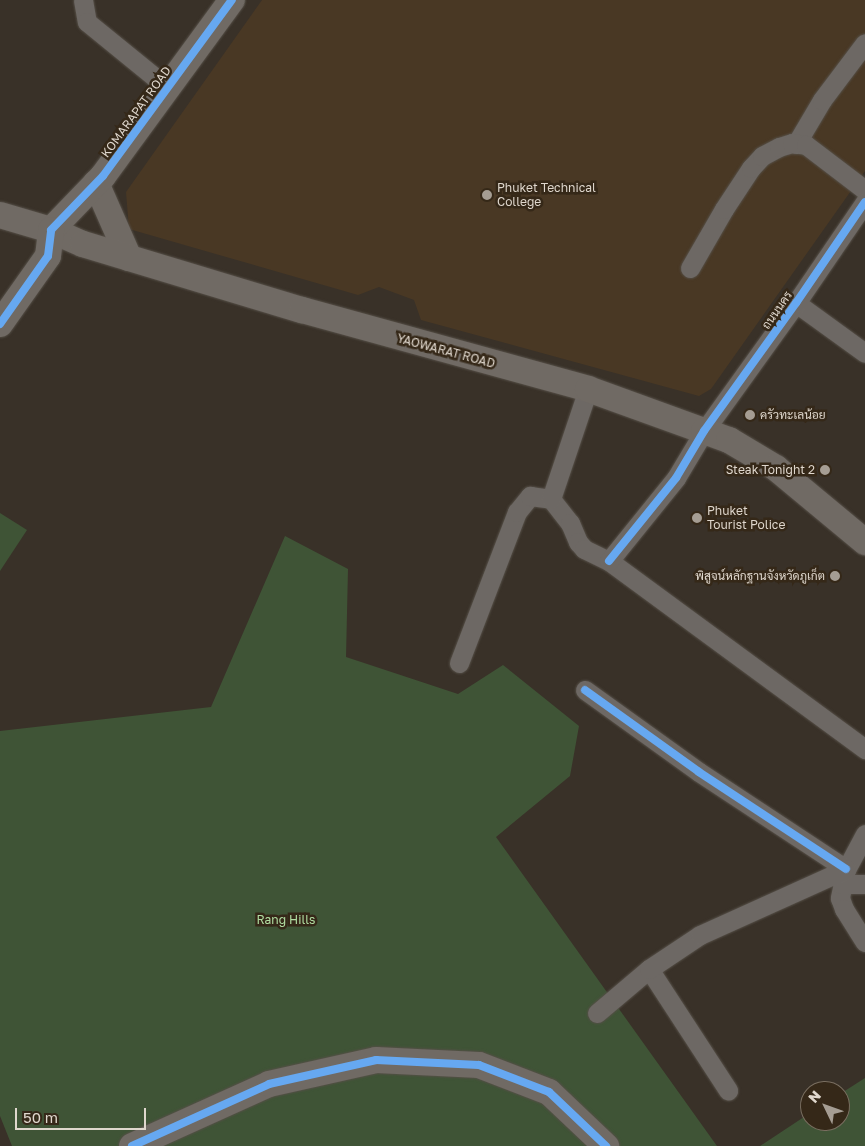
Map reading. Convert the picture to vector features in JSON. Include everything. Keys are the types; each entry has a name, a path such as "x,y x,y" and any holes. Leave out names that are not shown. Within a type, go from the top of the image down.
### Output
{"main road":[{"name":"KOMARAPAT ROAD","path":"51,230 96,183 232,0"},
{"path":"96,183 129,258"},
{"name":"YAOWARAT ROAD","path":"0,215 51,230 83,244 332,319 588,389 729,440 776,468 865,542"},
{"path":"0,324 48,256 51,230"},
{"path":"132,1146 268,1084 376,1060 479,1065 549,1092 606,1146"}],"street":[{"path":"83,0 87,22 168,88"},
{"path":"796,144 822,100 865,43"},
{"path":"690,268 724,209 751,168 762,156 779,147 796,144 806,145 865,190"},
{"name":"ถนนนคร","path":"609,561 676,478 704,431 796,303 865,202"},
{"path":"796,303 865,353"},
{"path":"551,499 588,389"},
{"path":"459,662 517,512 530,496 551,499 570,523 578,542 584,549 609,561 865,749"},
{"path":"585,690 844,876 865,884"},
{"path":"865,834 844,876 840,898 844,909 865,942"},
{"path":"597,1013 649,969 700,935 844,876"},
{"path":"649,969 728,1090"}],"shaded area":[{"name":"Phuket Technical College","path":"262,0 865,0 865,171 711,389 699,396 421,320 414,300 379,287 358,295 129,229 126,192"}],"green space":[{"path":"0,513 27,530 0,571"},
{"name":"Rang Hills","path":"285,536 348,569 346,657 458,694 503,665 579,726 570,776 496,837 717,1146 12,1146 0,1116 0,731 211,707"},
{"path":"865,1078 865,1146 760,1146 800,1120 800,1131 850,1131 850,1088"}],"cycle path":[{"path":"0,324 48,256 51,230 103,176 232,0"},
{"path":"609,561 676,478 704,431 796,303 865,202"},
{"path":"585,690 699,772 846,869"},
{"path":"132,1146 269,1084 376,1060 479,1065 549,1092 606,1146"}],"place":[{"name":"Phuket Technical College","path":"487,195"},
{"name":"ครัวทะเลน้อย","path":"750,415"},
{"name":"Steak Tonight 2","path":"825,470"},
{"name":"Phuket Tourist Police","path":"697,518"},
{"name":"พิสูจน์หลักฐานจังหวัดภูเก็ต","path":"835,576"}]}
